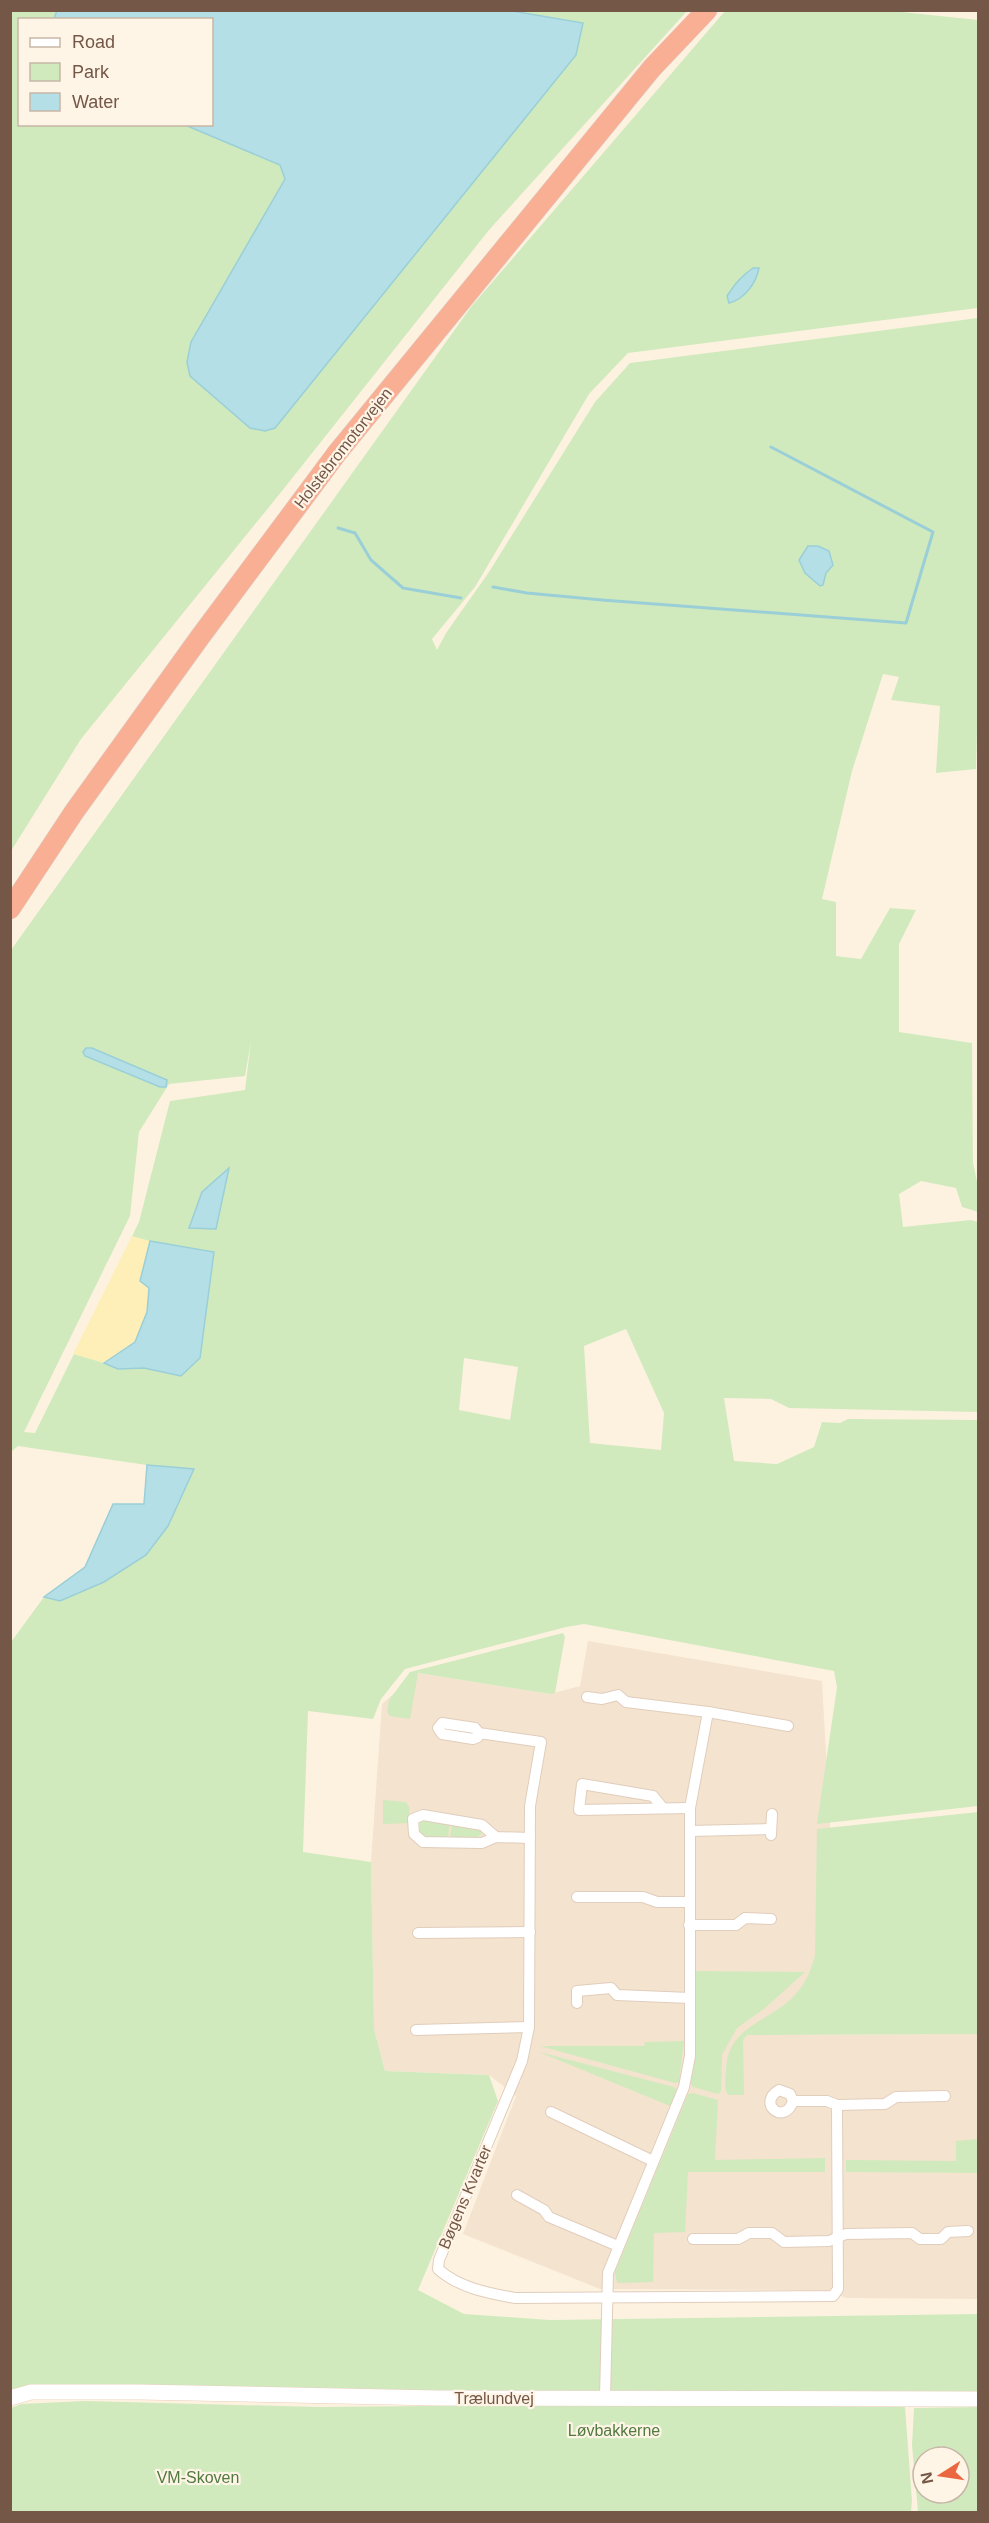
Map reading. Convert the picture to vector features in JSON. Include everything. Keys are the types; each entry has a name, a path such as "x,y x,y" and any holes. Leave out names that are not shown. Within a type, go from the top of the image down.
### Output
{"highway":[{"name":"Holstebromotorvejen","path":"10,909 74,812 337,453 652,68 707,10"}],"street":[{"path":"587,1697 603,1699 618,1695 626,1702 708,1712 788,1726"},
{"path":"605,2398 608,2273 684,2087 690,2056 690,1808 708,1712"},
{"name":"Bøgens Kvarter","path":"479,1733 541,1742 530,1806 529,2027 522,2061 439,2260 438,2270 446,2277 484,2293 515,2298 833,2296 838,2289 837,2105"},
{"path":"662,1807 653,1796 582,1784 579,1810 690,1808"},
{"path":"690,1831 771,1832 772,1814"},
{"path":"496,1837 482,1825 423,1815 413,1819 414,1834 423,1842 482,1843 496,1837 530,1838"},
{"path":"577,1897 643,1897 657,1902 690,1902"},
{"path":"689,1925 736,1924 745,1918 771,1919"},
{"path":"417,1933 530,1932"},
{"path":"577,2003 577,1990 611,1988 617,1995 690,1998"},
{"path":"416,2030 529,2027"},
{"path":"793,2101 827,2101 837,2105 885,2104 896,2097 945,2096"},
{"path":"552,2112 653,2161"},
{"path":"517,2195 544,2210 549,2217 618,2246"},
{"path":"693,2240 738,2239 748,2233 772,2233 784,2242 829,2241 846,2234 912,2232 920,2239 941,2239 948,2232 968,2231"},
{"name":"Trælundvej","path":"10,2398 31,2392 139,2392 426,2398 978,2399"}],"shaded area":[{"path":"588,1641 822,1681 837,1952 810,1975 774,2035 978,2034 978,2299 847,2298 819,2290 600,2289 463,2234 516,2096 489,2075 385,2071 374,2029 371,1862 382,1704 417,1673 550,1694 580,1686"}],"green space":[{"path":"883,10 978,20 978,308 628,353 589,394 475,587 432,639 437,650 446,633 489,572 595,402 630,363 978,318 976,769 936,773 940,706 891,700 899,677 883,674 852,771 822,899 836,902 836,956 861,959 890,908 916,910 899,944 899,1032 972,1043 973,1163 978,1186 978,1212 962,1207 956,1188 921,1181 899,1194 903,1227 971,1220 978,1222 978,1412 789,1408 771,1399 724,1398 734,1461 777,1464 814,1447 822,1422 840,1423 848,1419 978,1420 978,1806 817,1824 837,1687 834,1671 584,1624 405,1669 381,1699 373,1719 308,1711 303,1852 371,1862 374,2029 385,2071 489,2075 498,2101 418,2290 464,2314 550,2320 978,2314 978,2392 660,2394 31,2384 11,2391 11,1642 44,1597 60,1601 194,1470 18,1446 11,1452 11,950 471,307 725,11","holes":["251,1041 245,1090 170,1101 139,1222 35,1433 24,1432 130,1216 139,1132 169,1084 245,1076","626,1329 664,1413 661,1450 590,1443 584,1346","464,1358 518,1367 510,1420 459,1410"]},
{"path":"11,11 57,11 54,18 18,18 18,126 187,126 280,165 285,179 191,342 187,362 190,376 250,428 265,431 275,428 388,286 582,23 507,11 687,11 489,230 81,739 11,851"},
{"path":"563,1633 565,1637 555,1693 418,1673 410,1719 390,1716 387,1712 389,1700 410,1672"},
{"path":"383,1800 406,1802 409,1807 410,1823 383,1824"},
{"path":"978,1812 978,2034 747,2035 743,2040 744,2095 728,2095 725,2078 732,2046 748,2028 780,2008 796,1994 811,1967 815,1955 817,1829"},
{"path":"424,1818 450,1823 448,1837 424,1837 420,1833 420,1822"},
{"path":"452,1823 481,1830 481,1835 450,1837"},
{"path":"695,1971 805,1972 765,2008 737,2028 722,2055 721,2091 718,2094 693,2087 691,2084 695,2058"},
{"path":"684,2041 679,2082 675,2083 540,2046 644,2046 645,2042"},
{"path":"539,2052 674,2087 677,2090 670,2106"},
{"path":"693,2093 718,2100 715,2160 825,2158 825,2172 688,2172 685,2232 654,2233 653,2282 617,2283 615,2272 688,2094"},
{"path":"978,2139 978,2173 846,2172 846,2160 956,2161 956,2141"},
{"path":"85,2401 318,2407 638,2404 905,2407 911,2512 11,2512 11,2408 21,2404"},
{"path":"978,2407 978,2512 918,2512 917,2505 971,2505 971,2445 912,2445 914,2408"}],"sand":[{"path":"132,1236 150,1241 140,1281 149,1288 147,1312 135,1342 104,1363 73,1354"}],"water":[{"path":"57,10 507,10 583,23 576,55 275,428 265,431 250,428 190,376 187,362 191,342 285,179 280,165 187,126 213,126 213,18 54,18"},
{"path":"753,268 759,268 752,285 740,298 729,303 727,296 742,277"},
{"path":"808,546 818,546 829,551 833,565 826,573 823,585 820,586 805,573 799,560"},
{"path":"86,1048 92,1048 167,1080 166,1087 160,1087 85,1056 83,1052"},
{"path":"229,1168 216,1229 189,1228 202,1192"},
{"path":"150,1241 214,1252 200,1358 181,1376 144,1368 118,1369 104,1363 135,1342 147,1312 149,1288 140,1281"},
{"path":"147,1465 194,1469 168,1526 146,1555 104,1582 60,1601 44,1597 85,1567 113,1504 144,1504"}],"waterway":[{"path":"493,587 527,593 602,600 906,623 933,532 771,447"},
{"path":"338,528 355,533 371,560 403,588 461,598"}],"park label":[{"name":"Løvbakkerne","path":"614,2430"},
{"name":"VM-Skoven","path":"198,2477"}]}
